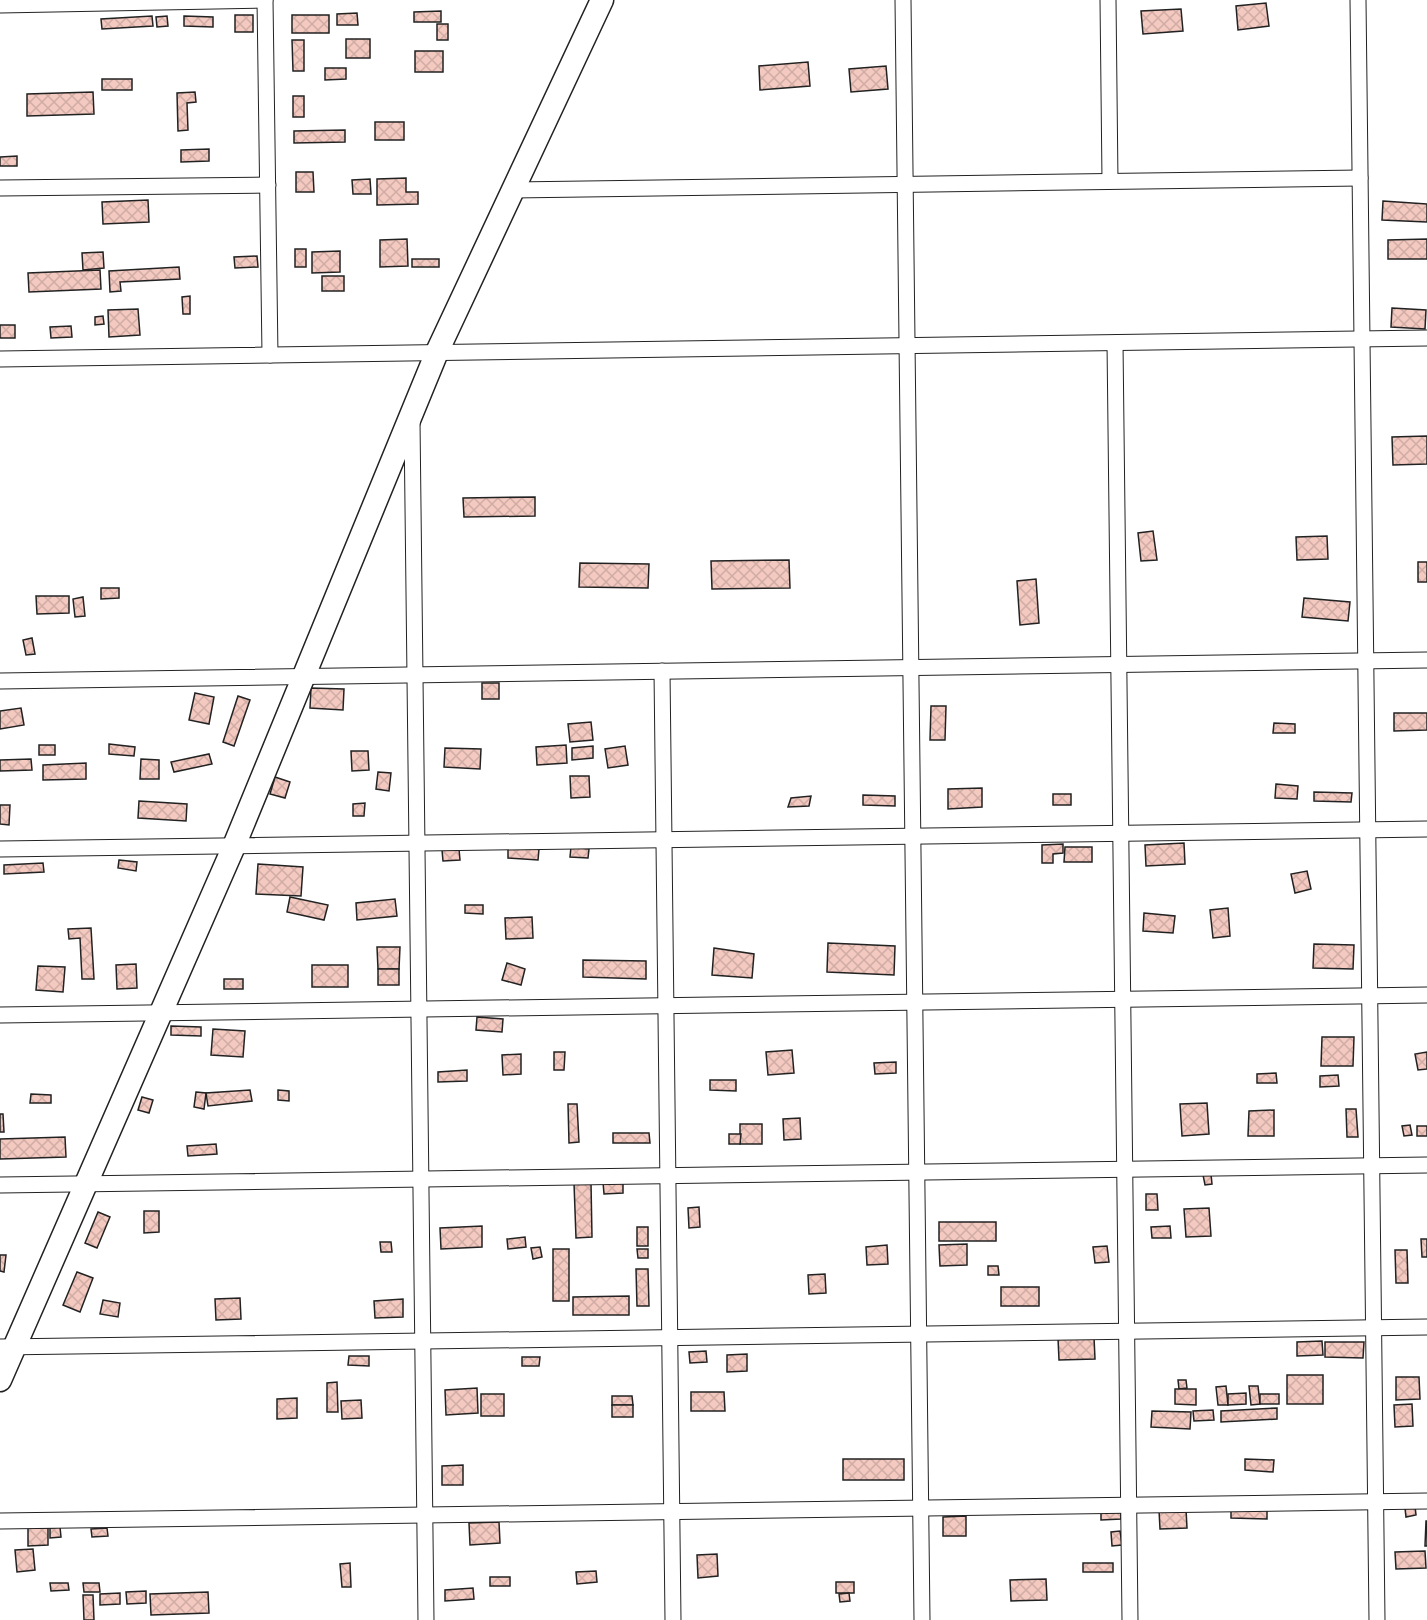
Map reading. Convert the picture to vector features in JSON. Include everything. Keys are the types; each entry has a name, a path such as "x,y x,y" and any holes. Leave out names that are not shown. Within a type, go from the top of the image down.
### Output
{"street":[{"path":"0,4 265,0 270,355"},
{"path":"0,1380 7,1347 85,1184 234,846 437,352 602,0"},
{"path":"903,0 922,1620"},
{"path":"1108,0 1110,181"},
{"path":"1358,0 1377,1620"},
{"path":"513,190 1360,178"},
{"path":"0,188 268,185"},
{"path":"0,358 1427,338"},
{"path":"1115,343 1130,1620"},
{"path":"412,412 426,1620"},
{"path":"0,681 1427,660"},
{"path":"662,671 674,1620"},
{"path":"0,849 1427,829"},
{"path":"0,1015 1427,995"},
{"path":"0,1185 1427,1165"},
{"path":"7,1347 1427,1327"},
{"path":"0,1521 1427,1501"}],"building":[{"path":"1266,3 1269,26 1238,30 1236,6"},
{"path":"1181,9 1183,31 1143,34 1141,11"},
{"path":"441,11 441,22 414,22 414,12"},
{"path":"357,13 358,25 337,25 337,14"},
{"path":"235,15 253,15 253,32 235,32"},
{"path":"292,15 329,15 329,33 292,33"},
{"path":"152,16 153,26 102,29 101,19"},
{"path":"167,16 168,26 157,27 156,17"},
{"path":"184,16 213,17 213,27 184,26"},
{"path":"437,24 448,24 448,40 437,40"},
{"path":"346,39 370,39 370,58 346,58"},
{"path":"292,40 304,40 304,71 293,71"},
{"path":"415,51 443,51 443,72 415,72"},
{"path":"808,62 810,86 760,90 759,66"},
{"path":"886,66 888,89 851,92 849,69"},
{"path":"325,68 346,68 346,79 325,80"},
{"path":"102,79 132,79 132,90 102,90"},
{"path":"93,92 94,114 27,116 27,94"},
{"path":"195,92 196,102 187,103 188,130 178,131 177,93"},
{"path":"293,96 304,96 304,117 293,117"},
{"path":"375,122 404,122 404,140 375,140"},
{"path":"345,130 345,142 294,143 294,131"},
{"path":"209,149 209,161 181,162 181,150"},
{"path":"17,156 17,166 0,166 0,157"},
{"path":"296,172 313,172 314,192 296,192"},
{"path":"406,178 406,192 418,192 418,204 377,205 377,179"},
{"path":"370,179 371,194 353,194 352,180"},
{"path":"148,200 149,222 103,224 102,202"},
{"path":"1383,201 1427,204 1427,222 1382,220"},
{"path":"407,239 408,266 380,267 380,240"},
{"path":"1427,239 1427,259 1388,259 1388,240"},
{"path":"295,249 306,249 306,267 295,267"},
{"path":"340,251 340,272 312,273 312,252"},
{"path":"103,252 104,268 83,270 82,253"},
{"path":"257,256 258,267 235,268 234,257"},
{"path":"412,259 439,259 439,267 412,267"},
{"path":"179,267 180,279 120,282 121,291 110,292 109,271"},
{"path":"100,270 101,289 29,292 28,273"},
{"path":"322,276 344,276 344,291 322,291"},
{"path":"190,296 190,314 183,314 182,297"},
{"path":"1392,308 1426,310 1425,329 1391,327"},
{"path":"138,309 140,335 109,337 108,310"},
{"path":"103,316 104,324 95,325 95,317"},
{"path":"0,325 15,325 15,338 0,338"},
{"path":"71,326 72,337 51,338 50,327"},
{"path":"1427,436 1427,464 1393,465 1392,437"},
{"path":"535,497 535,516 464,517 463,498"},
{"path":"1153,531 1157,560 1141,561 1138,533"},
{"path":"1327,536 1328,559 1297,560 1296,537"},
{"path":"789,560 790,588 712,589 711,561"},
{"path":"1418,562 1427,562 1427,582 1418,582"},
{"path":"580,563 649,564 648,588 579,587"},
{"path":"1036,579 1039,623 1020,625 1017,581"},
{"path":"101,588 119,588 119,598 101,599"},
{"path":"36,596 69,596 69,613 37,614"},
{"path":"83,597 85,616 75,617 73,599"},
{"path":"1304,598 1350,602 1348,621 1302,617"},
{"path":"32,638 35,654 26,655 23,640"},
{"path":"482,683 499,683 499,699 482,699"},
{"path":"311,688 344,689 343,710 310,708"},
{"path":"195,693 214,697 209,724 189,720"},
{"path":"238,696 250,700 234,746 223,742"},
{"path":"931,706 946,706 945,740 930,740"},
{"path":"21,708 24,725 0,729 0,711"},
{"path":"1394,713 1427,713 1427,730 1394,731"},
{"path":"591,722 593,740 570,742 568,724"},
{"path":"1274,723 1295,724 1295,733 1273,733"},
{"path":"109,744 135,747 134,756 109,754"},
{"path":"39,745 55,745 55,755 39,755"},
{"path":"566,745 567,763 537,765 536,747"},
{"path":"593,746 593,758 572,760 572,748"},
{"path":"625,746 628,765 608,768 605,749"},
{"path":"445,748 481,749 480,769 444,767"},
{"path":"351,751 368,751 369,770 352,771"},
{"path":"209,754 212,764 174,772 171,762"},
{"path":"31,759 32,770 0,771 0,760"},
{"path":"141,759 159,760 159,779 140,779"},
{"path":"86,763 86,779 43,780 43,765"},
{"path":"378,772 391,773 389,791 376,789"},
{"path":"570,776 589,776 590,797 571,798"},
{"path":"275,777 290,782 285,798 270,794"},
{"path":"1276,784 1298,786 1297,799 1275,798"},
{"path":"982,788 982,807 948,809 948,789"},
{"path":"1314,792 1352,793 1351,802 1314,801"},
{"path":"1053,794 1071,794 1071,805 1053,805"},
{"path":"863,795 895,796 895,806 863,805"},
{"path":"811,796 809,806 788,807 791,798"},
{"path":"139,801 187,804 186,821 138,818"},
{"path":"365,803 364,816 353,816 353,804"},
{"path":"0,805 10,805 9,825 0,824"},
{"path":"1184,843 1185,864 1146,866 1145,845"},
{"path":"1063,844 1063,853 1053,854 1053,863 1042,863 1042,845"},
{"path":"508,847 539,849 538,860 508,858"},
{"path":"571,847 589,849 588,858 570,857"},
{"path":"1065,847 1092,847 1092,862 1064,862"},
{"path":"459,849 460,860 443,861 442,850"},
{"path":"119,860 137,862 136,871 118,868"},
{"path":"43,863 44,872 4,874 4,865"},
{"path":"258,864 303,867 301,896 256,894"},
{"path":"1307,871 1311,889 1295,893 1291,874"},
{"path":"290,897 328,905 324,920 287,912"},
{"path":"395,899 397,916 357,920 356,903"},
{"path":"465,905 483,905 483,914 465,913"},
{"path":"1228,908 1230,936 1213,938 1210,910"},
{"path":"1144,913 1175,916 1173,933 1143,931"},
{"path":"532,917 533,938 506,939 505,918"},
{"path":"91,928 94,979 82,979 80,938 69,939 68,929"},
{"path":"828,943 895,946 894,975 827,972"},
{"path":"1314,944 1354,945 1353,969 1313,968"},
{"path":"377,947 400,947 399,969 378,969"},
{"path":"714,948 754,954 752,978 712,975"},
{"path":"583,960 646,961 646,979 583,977"},
{"path":"507,963 525,969 521,985 502,980"},
{"path":"136,964 137,988 117,989 116,965"},
{"path":"312,965 348,965 348,987 312,987"},
{"path":"38,966 65,967 63,992 36,990"},
{"path":"378,969 399,969 399,985 378,985"},
{"path":"224,979 243,979 243,989 224,989"},
{"path":"477,1017 503,1019 502,1032 476,1030"},
{"path":"171,1026 201,1027 201,1036 171,1035"},
{"path":"213,1029 245,1031 243,1057 211,1055"},
{"path":"1322,1037 1354,1037 1353,1066 1321,1066"},
{"path":"792,1050 794,1073 768,1075 766,1052"},
{"path":"554,1052 565,1052 564,1070 554,1070"},
{"path":"1427,1052 1427,1069 1418,1070 1415,1054"},
{"path":"521,1054 521,1074 503,1075 502,1055"},
{"path":"896,1062 896,1073 875,1074 874,1063"},
{"path":"467,1070 467,1081 438,1082 438,1072"},
{"path":"1276,1073 1277,1083 1257,1083 1257,1074"},
{"path":"1338,1075 1339,1086 1320,1087 1320,1076"},
{"path":"710,1080 736,1080 736,1091 710,1090"},
{"path":"250,1090 252,1101 208,1106 206,1093"},
{"path":"278,1090 289,1091 289,1101 278,1100"},
{"path":"196,1092 206,1093 204,1109 194,1107"},
{"path":"31,1094 51,1095 51,1103 30,1103"},
{"path":"142,1097 153,1100 149,1113 138,1110"},
{"path":"1207,1103 1209,1134 1182,1136 1180,1104"},
{"path":"568,1104 577,1104 579,1142 569,1143"},
{"path":"1346,1109 1356,1109 1358,1137 1347,1137"},
{"path":"1274,1110 1274,1136 1248,1136 1249,1111"},
{"path":"0,1114 3,1114 4,1132 0,1132"},
{"path":"800,1118 801,1139 784,1140 783,1119"},
{"path":"740,1124 762,1124 762,1144 740,1144"},
{"path":"1410,1125 1412,1135 1404,1136 1402,1126"},
{"path":"1417,1126 1427,1126 1427,1136 1417,1136"},
{"path":"613,1133 649,1133 650,1143 613,1143"},
{"path":"729,1134 741,1134 740,1144 729,1144"},
{"path":"65,1137 66,1157 0,1159 0,1139"},
{"path":"216,1144 217,1154 188,1156 187,1146"},
{"path":"1211,1174 1212,1184 1205,1185 1203,1175"},
{"path":"623,1181 623,1193 604,1194 603,1182"},
{"path":"574,1183 591,1183 592,1237 576,1238"},
{"path":"1146,1194 1157,1194 1158,1210 1146,1210"},
{"path":"699,1207 700,1227 689,1228 688,1208"},
{"path":"1209,1208 1211,1236 1186,1237 1184,1209"},
{"path":"144,1211 159,1211 159,1232 144,1233"},
{"path":"98,1212 110,1217 97,1248 85,1243"},
{"path":"939,1222 996,1222 996,1241 939,1241"},
{"path":"482,1226 482,1247 441,1249 440,1228"},
{"path":"1170,1226 1171,1238 1152,1238 1151,1227"},
{"path":"637,1227 648,1227 648,1246 637,1246"},
{"path":"525,1237 526,1247 508,1249 507,1239"},
{"path":"1421,1239 1427,1239 1427,1257 1422,1257"},
{"path":"380,1242 391,1242 392,1252 381,1252"},
{"path":"967,1244 967,1265 940,1266 939,1245"},
{"path":"887,1245 888,1264 867,1265 866,1247"},
{"path":"1107,1246 1109,1262 1095,1263 1093,1247"},
{"path":"540,1247 542,1257 533,1259 531,1248"},
{"path":"553,1249 569,1249 569,1301 553,1301"},
{"path":"637,1249 648,1249 648,1258 638,1258"},
{"path":"1395,1250 1407,1250 1408,1283 1396,1283"},
{"path":"0,1255 6,1255 4,1272 0,1271"},
{"path":"988,1266 998,1266 999,1275 988,1275"},
{"path":"636,1269 648,1269 649,1306 637,1306"},
{"path":"77,1272 93,1278 80,1312 63,1305"},
{"path":"825,1274 826,1293 809,1294 808,1275"},
{"path":"1001,1287 1039,1287 1039,1306 1001,1306"},
{"path":"629,1296 629,1315 573,1315 573,1297"},
{"path":"240,1298 241,1319 216,1320 215,1299"},
{"path":"403,1299 403,1317 375,1318 374,1301"},
{"path":"103,1300 120,1303 118,1317 100,1314"},
{"path":"1094,1337 1095,1359 1059,1360 1058,1338"},
{"path":"1322,1341 1323,1355 1297,1356 1297,1342"},
{"path":"1325,1342 1364,1342 1363,1358 1325,1357"},
{"path":"706,1351 707,1362 690,1363 689,1352"},
{"path":"747,1354 747,1371 727,1372 727,1355"},
{"path":"349,1356 369,1356 369,1366 348,1365"},
{"path":"522,1357 540,1357 539,1366 522,1366"},
{"path":"1287,1375 1323,1375 1323,1404 1287,1404"},
{"path":"1396,1377 1419,1377 1420,1399 1396,1400"},
{"path":"1178,1380 1186,1380 1187,1388 1179,1389"},
{"path":"337,1382 338,1412 327,1412 327,1383"},
{"path":"1226,1386 1228,1405 1218,1405 1216,1387"},
{"path":"1249,1386 1258,1386 1260,1404 1251,1405"},
{"path":"477,1388 478,1413 446,1415 445,1390"},
{"path":"1175,1389 1196,1389 1196,1405 1175,1404"},
{"path":"691,1392 724,1392 725,1411 691,1411"},
{"path":"1246,1393 1246,1404 1228,1405 1228,1394"},
{"path":"481,1394 504,1394 504,1416 481,1416"},
{"path":"1260,1394 1279,1394 1279,1404 1260,1404"},
{"path":"612,1396 632,1396 633,1405 612,1405"},
{"path":"297,1398 297,1418 277,1419 277,1399"},
{"path":"361,1400 362,1418 342,1419 341,1401"},
{"path":"1412,1404 1413,1426 1395,1427 1394,1405"},
{"path":"612,1405 633,1405 633,1417 612,1417"},
{"path":"1277,1408 1277,1419 1221,1422 1221,1411"},
{"path":"1213,1410 1214,1420 1194,1421 1193,1411"},
{"path":"1152,1411 1191,1412 1190,1429 1151,1427"},
{"path":"843,1459 904,1459 904,1480 843,1480"},
{"path":"1245,1459 1274,1460 1273,1472 1245,1470"},
{"path":"463,1465 463,1485 442,1485 442,1466"},
{"path":"1415,1506 1416,1515 1406,1517 1405,1508"},
{"path":"1231,1507 1267,1508 1267,1519 1231,1518"},
{"path":"1186,1509 1187,1528 1160,1529 1159,1510"},
{"path":"1101,1510 1121,1510 1121,1519 1101,1520"},
{"path":"966,1516 966,1536 943,1536 943,1517"},
{"path":"1426,1521 1427,1546 1425,1546"},
{"path":"499,1522 500,1543 470,1545 469,1523"},
{"path":"60,1527 61,1537 50,1538 50,1528"},
{"path":"28,1528 48,1528 48,1545 28,1546"},
{"path":"107,1528 108,1536 92,1537 91,1529"},
{"path":"1120,1531 1122,1545 1112,1546 1111,1532"},
{"path":"33,1549 35,1570 17,1572 15,1550"},
{"path":"1425,1551 1426,1568 1396,1569 1395,1552"},
{"path":"717,1554 718,1576 698,1578 697,1555"},
{"path":"350,1563 351,1587 342,1587 340,1564"},
{"path":"1083,1563 1113,1563 1113,1572 1083,1572"},
{"path":"596,1571 597,1582 577,1584 576,1572"},
{"path":"490,1577 510,1577 510,1586 490,1586"},
{"path":"1046,1579 1047,1600 1011,1601 1010,1580"},
{"path":"836,1582 854,1582 854,1593 836,1593"},
{"path":"50,1583 68,1583 69,1590 51,1591"},
{"path":"83,1583 99,1583 100,1592 84,1592"},
{"path":"473,1588 474,1599 445,1601 445,1590"},
{"path":"146,1591 146,1603 127,1604 126,1592"},
{"path":"208,1592 209,1613 151,1615 150,1594"},
{"path":"120,1593 120,1604 100,1605 100,1594"},
{"path":"849,1593 850,1601 840,1602 839,1594"},
{"path":"83,1595 93,1595 94,1620 84,1620"}]}
